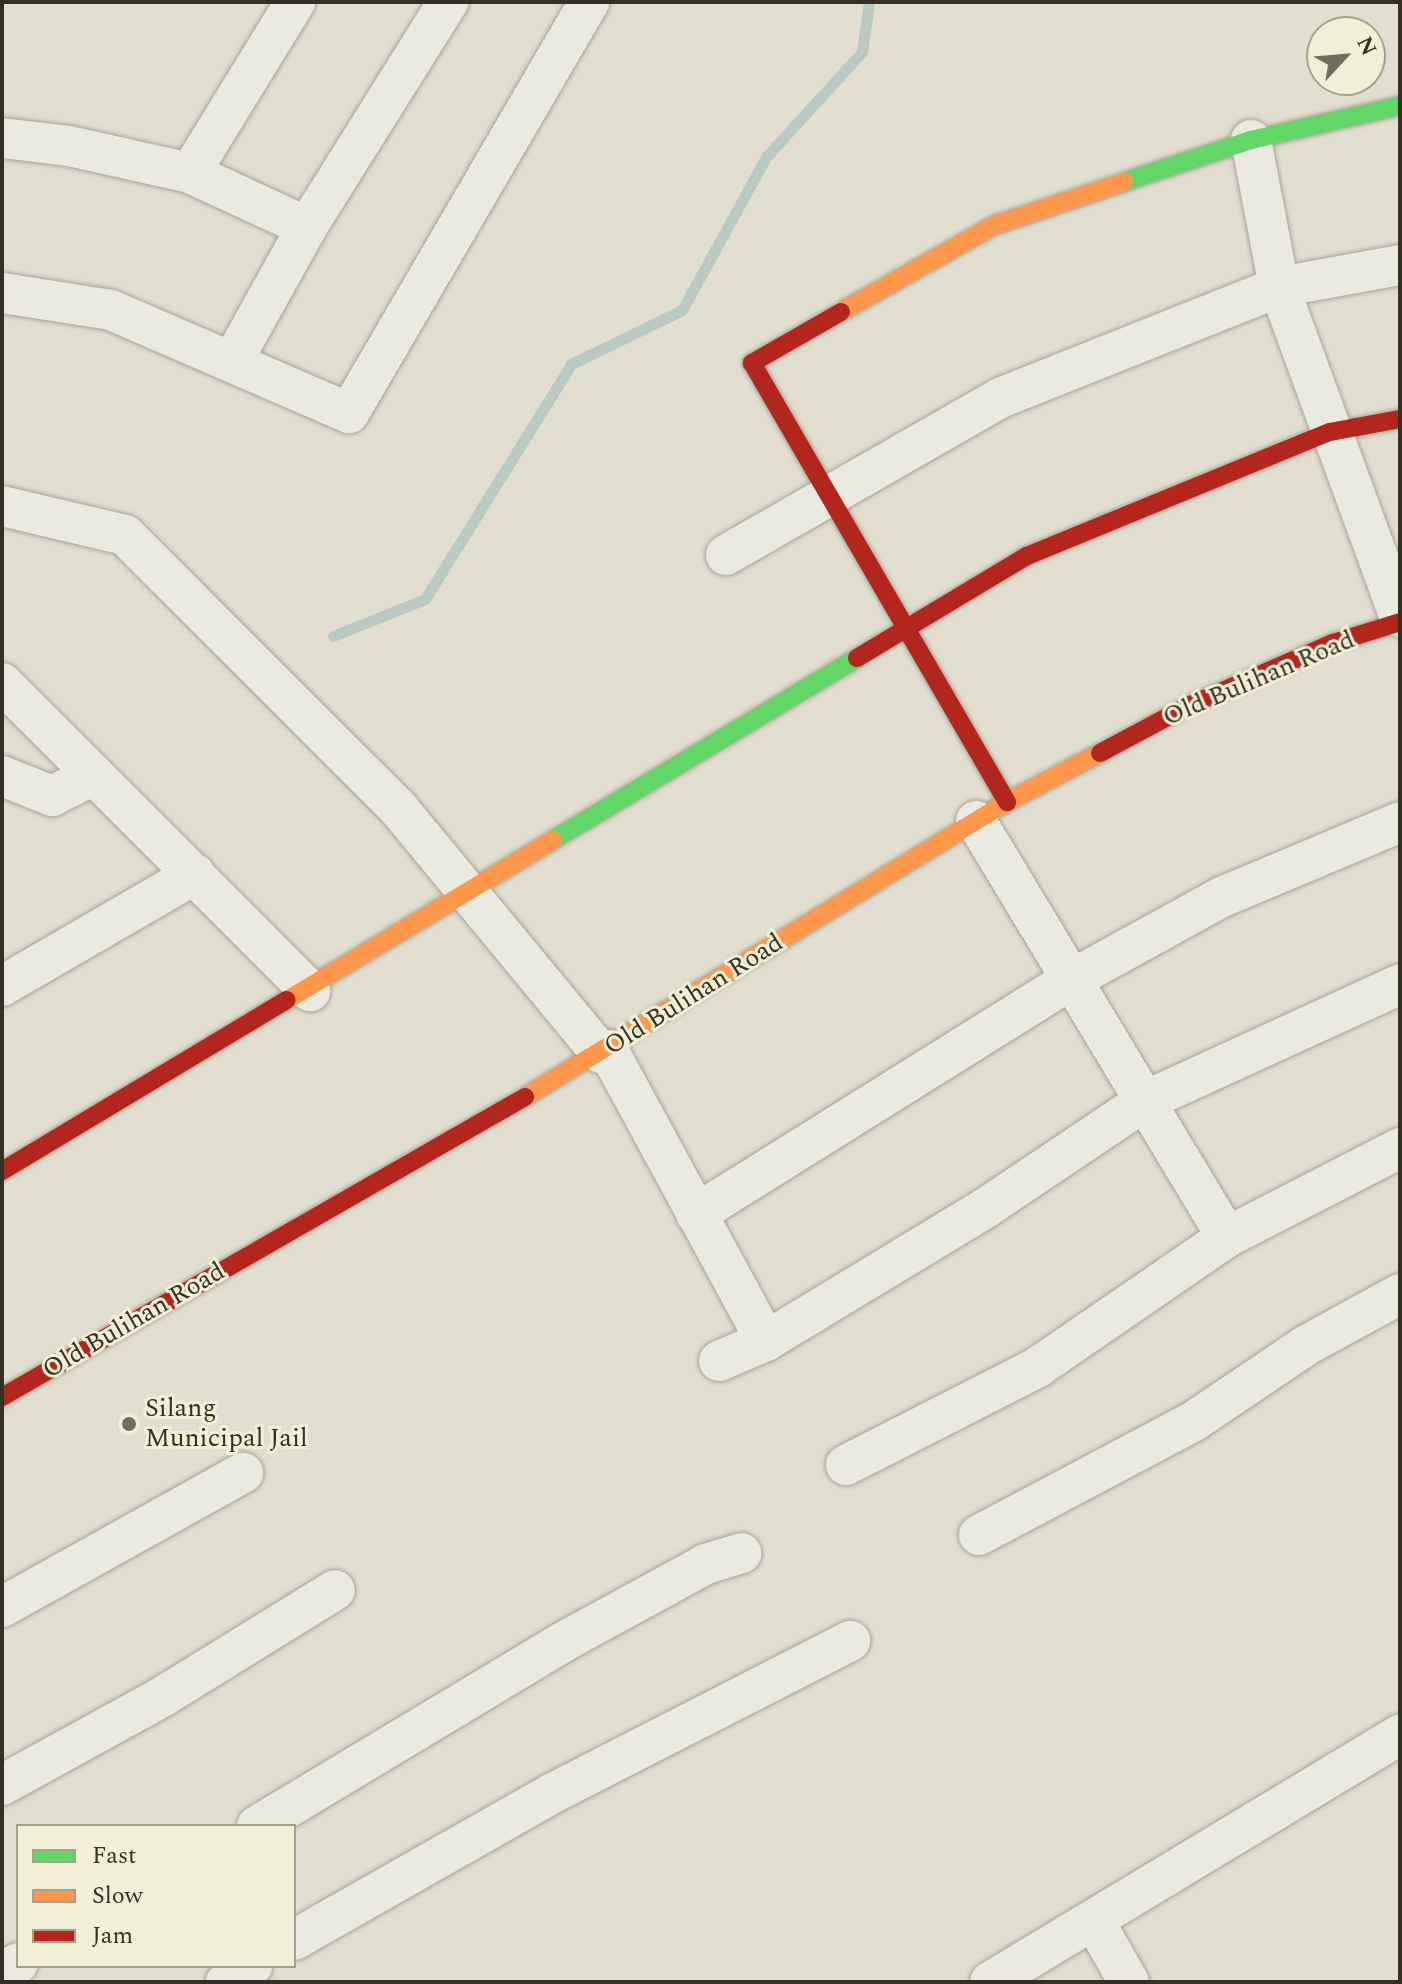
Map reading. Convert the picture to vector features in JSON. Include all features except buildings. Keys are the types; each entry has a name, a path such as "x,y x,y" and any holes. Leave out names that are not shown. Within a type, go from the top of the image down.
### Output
{"street":[{"path":"190,173 295,2"},
{"path":"233,360 307,227 448,2"},
{"path":"2,293 111,310 233,360 349,413 589,2"},
{"path":"1227,1237 1069,981 992,812 904,631 829,493 752,363 995,225 1251,140 1400,106"},
{"path":"2,138 69,146 190,173 307,227"},
{"path":"1251,140 1279,287 1400,619"},
{"path":"726,555 829,493 1000,398 1279,287 1400,265"},
{"path":"2,1171 310,991 468,891 1027,556 1330,432 1400,419"},
{"path":"2,506 125,535 398,808 604,1051 766,1341"},
{"name":"Old Bulihan Road","path":"2,1397 604,1051 992,812 1188,706 1333,643 1400,619"},
{"path":"2,683 310,991"},
{"path":"2,776 52,796 94,775"},
{"path":"696,1214 1069,981 1222,897 1400,822"},
{"path":"2,986 195,874"},
{"path":"719,1361 766,1341 984,1209 1145,1101 1400,984"},
{"path":"846,1465 1038,1367 1227,1237 1400,1148"},
{"path":"979,1535 1194,1421 1305,1346 1400,1294"},
{"path":"2,1607 243,1473"},
{"path":"260,1824 563,1642 706,1564 741,1553"},
{"path":"2,1785 162,1697 335,1590"},
{"path":"296,1939 553,1793 850,1641"},
{"path":"990,1982 1400,1735"},
{"path":"1094,1921 1129,1982"},
{"path":"226,1982 249,1968"}],"waterway":[{"path":"333,636 425,599 571,364 682,310 766,157 862,52 869,2"}],"traffic: fast":[{"path":"1124,182 1251,140 1400,106"},
{"path":"553,840 857,658"}],"traffic: slow":[{"path":"841,312 995,225 1124,182"},
{"path":"525,1097 1007,802 1100,753"},
{"path":"287,1000 553,840"}],"traffic: jam":[{"path":"841,312 752,363 1007,802"},
{"path":"857,658 1027,556 1330,432 1400,419"},
{"path":"1100,753 1188,706 1333,643 1400,622"},
{"path":"2,1171 287,1000"},
{"path":"2,1397 525,1097"}],"place":[{"name":"Silang Municipal Jail","path":"129,1424"}]}
